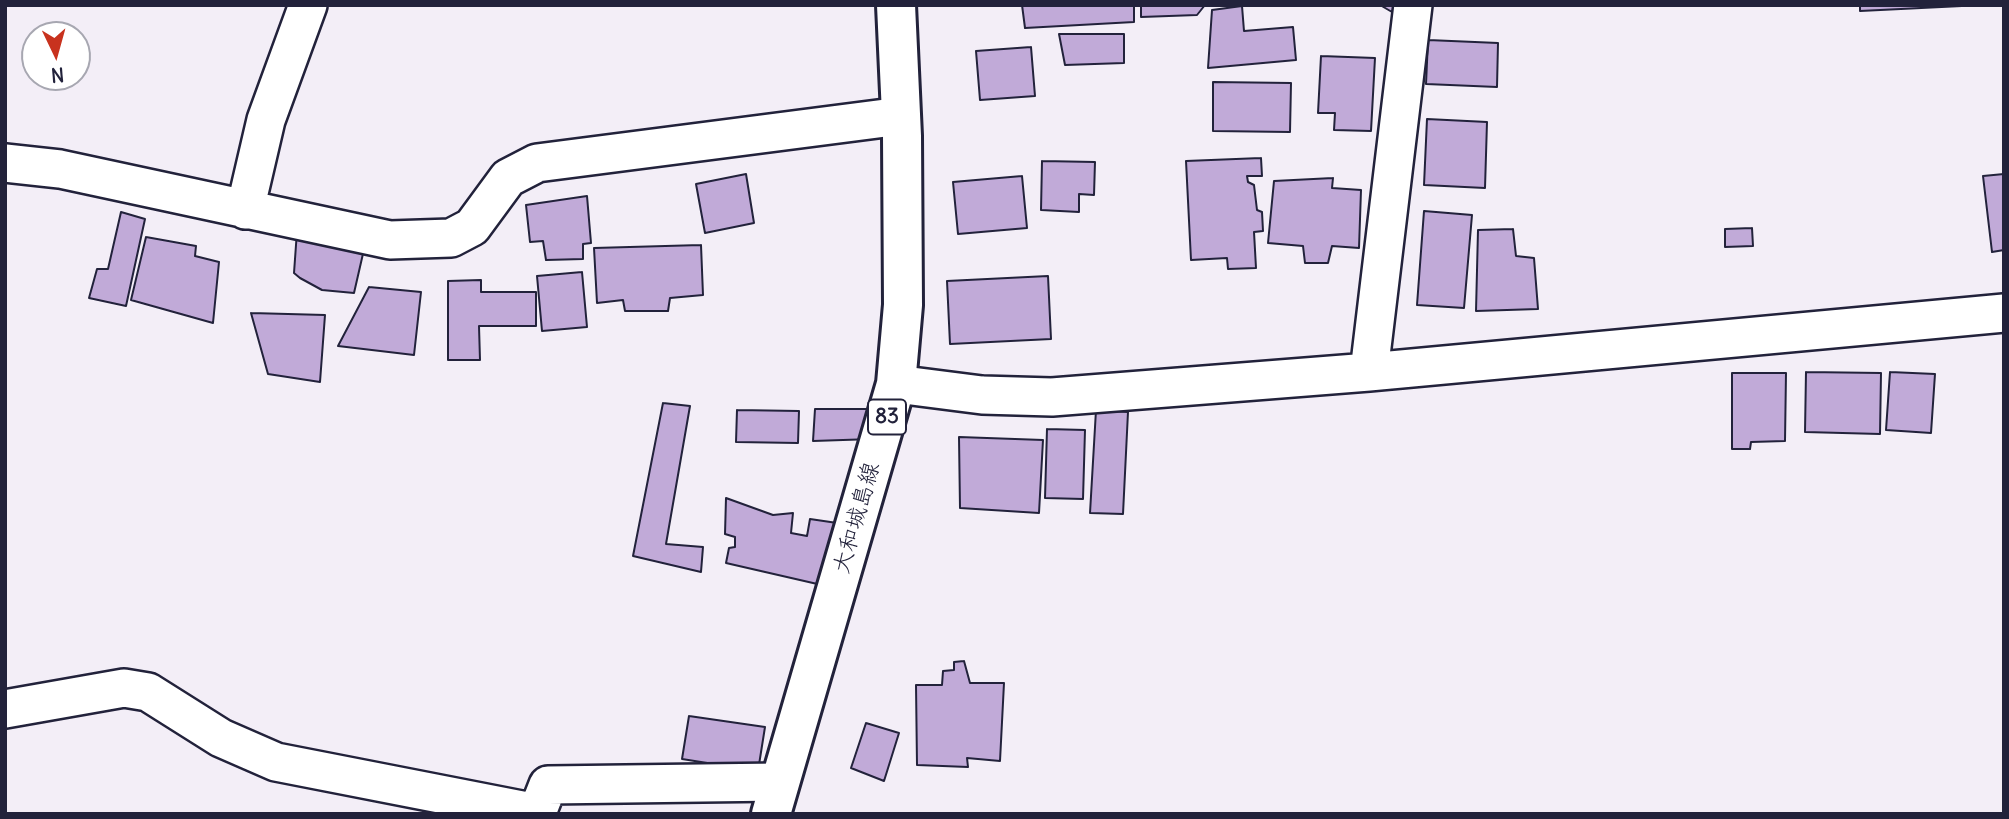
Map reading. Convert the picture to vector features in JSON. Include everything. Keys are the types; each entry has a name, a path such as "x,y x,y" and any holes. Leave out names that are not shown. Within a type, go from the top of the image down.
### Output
{"main road":[{"name":"大和城島線","path":"776,798 896,384 903,305 901,116 896,5"}],"street":[{"path":"245,210 266,120 308,5"},
{"path":"1368,372 1413,5"},
{"path":"5,163 60,169 390,240 451,238 472,227 508,177 537,163 901,116"},
{"path":"896,384 982,395 1052,397 1368,372 2004,313"},
{"path":"5,709 124,688 148,692 221,738 276,762 537,813 548,785 776,798"}],"building":[{"path":"1022,5 1134,5 1134,22 1025,28"},
{"path":"1141,5 1205,5 1197,15 1141,17"},
{"path":"1380,5 1395,5 1392,12"},
{"path":"1860,5 1962,5 1962,6 1860,11"},
{"path":"1242,6 1244,31 1293,27 1296,60 1208,68 1212,10"},
{"path":"1059,34 1124,34 1124,63 1065,65"},
{"path":"1428,40 1498,43 1497,87 1426,84"},
{"path":"1031,47 1035,96 980,100 976,51"},
{"path":"1321,56 1375,58 1371,131 1334,130 1335,113 1318,113"},
{"path":"1213,82 1291,83 1290,132 1213,131"},
{"path":"1427,119 1487,122 1485,188 1424,185"},
{"path":"1261,158 1262,176 1247,176 1248,182 1254,185 1257,210 1262,212 1263,231 1254,232 1256,268 1228,269 1227,258 1191,260 1186,161"},
{"path":"1042,161 1095,162 1094,195 1079,194 1079,212 1041,210"},
{"path":"746,174 754,223 705,233 696,184"},
{"path":"2004,174 2004,250 1992,252 1983,176"},
{"path":"1022,176 1027,228 958,234 953,182"},
{"path":"1333,178 1332,188 1361,190 1359,248 1332,246 1328,263 1305,263 1303,246 1268,243 1274,181"},
{"path":"587,196 591,243 583,244 583,259 546,260 543,241 530,242 526,205"},
{"path":"1424,211 1472,215 1464,308 1417,305"},
{"path":"121,212 145,219 126,306 89,298 97,269 108,269"},
{"path":"1752,228 1753,246 1725,247 1725,229"},
{"path":"1513,229 1516,256 1534,258 1538,309 1476,311 1478,230"},
{"path":"297,231 365,245 354,293 322,290 294,273"},
{"path":"146,237 196,246 195,256 219,262 213,323 131,300"},
{"path":"701,245 703,295 670,298 668,311 625,311 623,300 597,303 594,248"},
{"path":"582,272 587,327 542,331 537,276"},
{"path":"1048,276 1051,339 950,344 947,281"},
{"path":"481,280 481,292 536,292 536,326 479,326 480,360 448,360 448,281"},
{"path":"369,287 421,292 414,355 338,346"},
{"path":"251,313 325,315 320,382 268,374"},
{"path":"1806,372 1881,373 1880,434 1805,432"},
{"path":"1890,372 1935,374 1931,433 1886,430"},
{"path":"1732,373 1786,373 1785,441 1751,442 1750,449 1732,449"},
{"path":"663,403 690,406 666,544 703,547 701,572 633,556"},
{"path":"815,409 873,409 873,439 813,441"},
{"path":"737,410 799,411 798,443 736,442"},
{"path":"1096,410 1128,412 1123,514 1090,513"},
{"path":"1047,429 1085,430 1083,499 1045,498"},
{"path":"959,437 1043,440 1039,513 960,508"},
{"path":"726,498 773,515 793,513 791,533 807,536 810,519 844,524 826,586 726,563 729,548 735,547 735,537 725,534"},
{"path":"964,661 970,683 1004,683 1000,761 967,758 968,767 917,765 916,685 942,685 943,671 954,670 954,662"},
{"path":"689,716 765,727 758,771 682,759"},
{"path":"866,723 899,733 884,781 851,768"}]}
